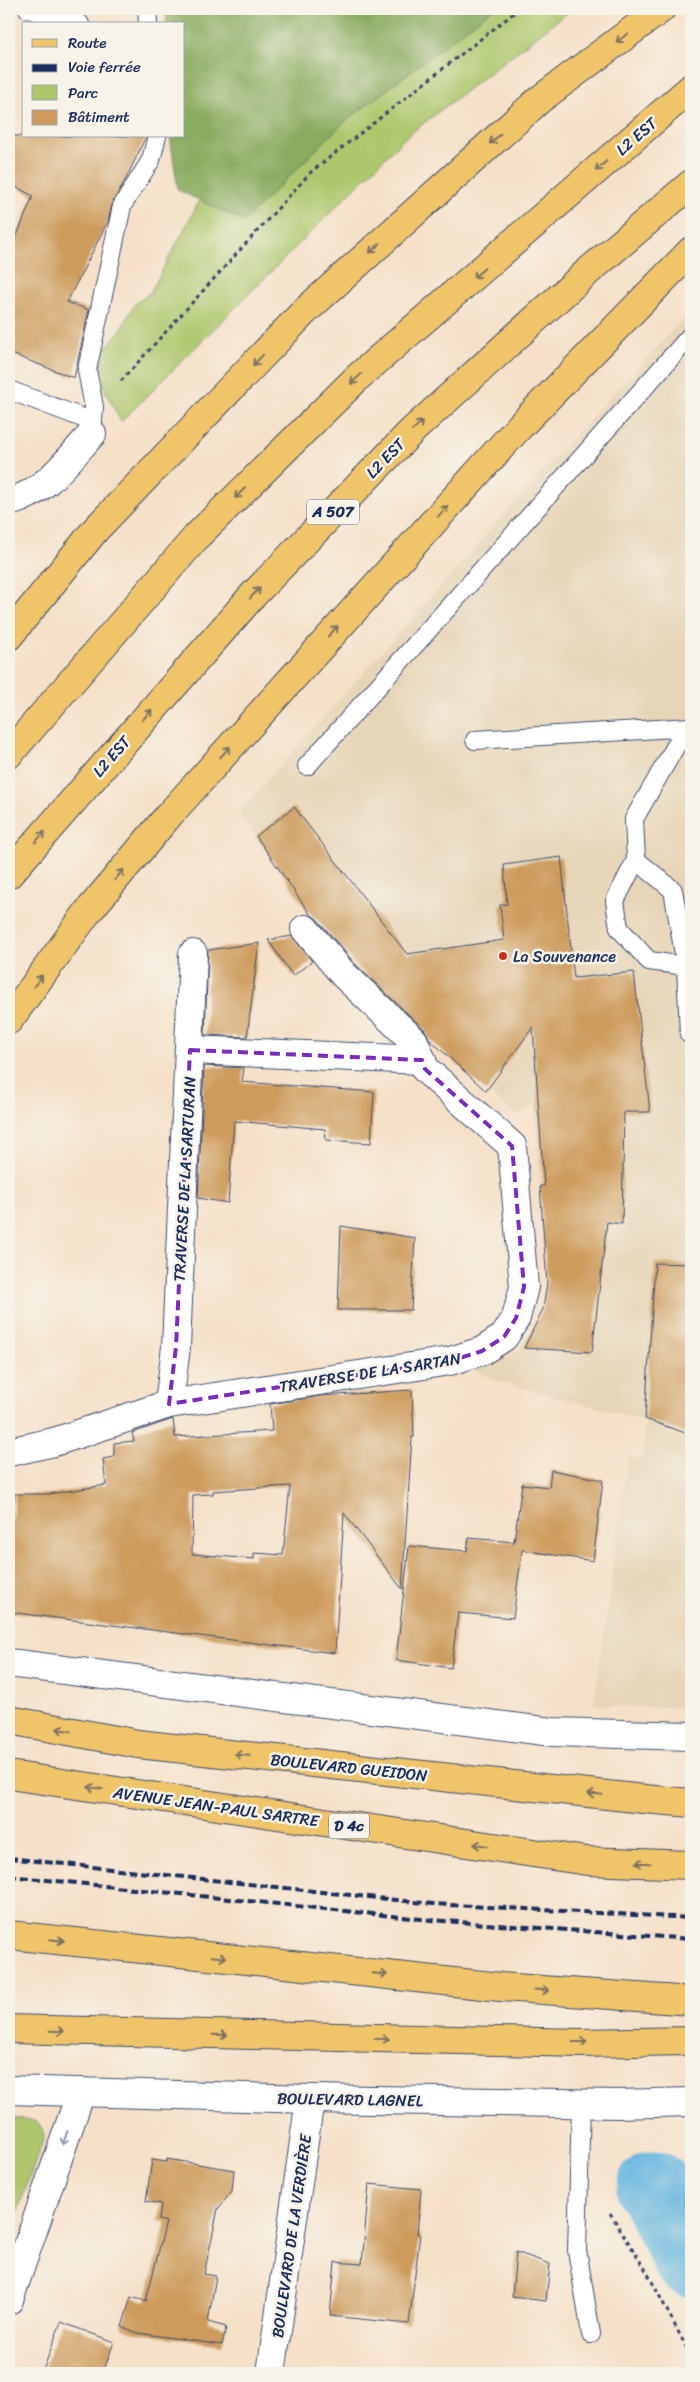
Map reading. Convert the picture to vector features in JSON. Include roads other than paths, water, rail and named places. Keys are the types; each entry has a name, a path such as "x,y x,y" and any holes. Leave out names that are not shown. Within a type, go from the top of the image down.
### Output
{"main road":[{"path":"9,636 96,529 304,312 539,100 661,9"},
{"name":"L2 EST","path":"9,754 198,535 358,377 691,88"},
{"name":"L2 EST","path":"9,874 254,594 413,430 585,274 691,184"},
{"path":"9,1020 88,913 195,786 520,426 691,251"},
{"name":"BOULEVARD GUEIDON","path":"9,1720 138,1744 644,1799 691,1801"},
{"name":"AVENUE JEAN-PAUL SARTRE","path":"9,1775 587,1861 691,1865"},
{"path":"9,1935 501,1987 691,2000"},
{"path":"9,2029 560,2042 691,2040"}],"street":[{"path":"9,502 19,499 43,486 93,421"},
{"name":"TRAVERSE DE LA SARTAN","path":"9,1452 54,1442 169,1404 450,1361 482,1351 504,1337 516,1318 524,1287 512,1146 425,1069 414,1041 344,975 304,929"},
{"name":"TRAVERSE DE LA SARTURAN","path":"169,1404 176,1347 193,954"},
{"path":"190,1050 422,1060"},
{"path":"9,1663 552,1732 691,1736"},
{"name":"BOULEVARD LAGNEL","path":"9,2090 310,2099 581,2103 691,2102"},
{"path":"9,2300 81,2092"},
{"name":"BOULEVARD DE LA VERDIÈRE","path":"271,2373 310,2099"}],"lane":[{"path":"28,9 73,22"},
{"path":"147,9 148,22"},
{"path":"9,390 93,421 87,370 122,206 152,160 157,138"},
{"path":"307,766 691,335"},
{"path":"475,740 689,728"},
{"path":"686,966 649,961 619,928 615,901 636,860 634,819 689,728"},
{"path":"636,860 673,890 686,966 689,1034"},
{"path":"581,2103 577,2250 590,2334"}],"waterway":[{"path":"654,2188 691,2260"}],"railway":[{"path":"9,1858 433,1904 691,1918"},
{"path":"9,1876 431,1920 691,1939"}],"place":[{"name":"La Souvenance","path":"503,956"}]}
